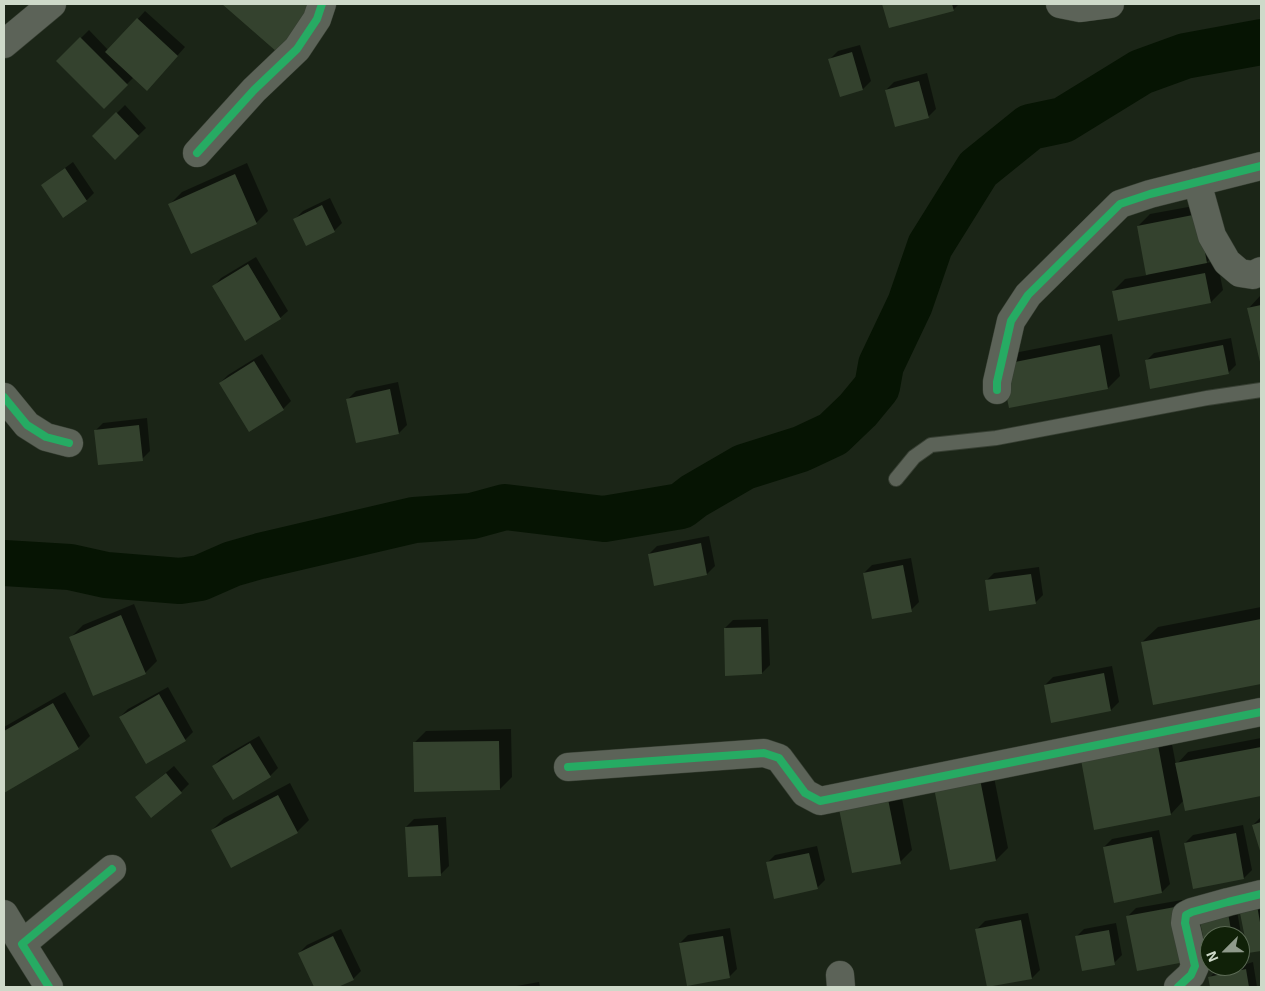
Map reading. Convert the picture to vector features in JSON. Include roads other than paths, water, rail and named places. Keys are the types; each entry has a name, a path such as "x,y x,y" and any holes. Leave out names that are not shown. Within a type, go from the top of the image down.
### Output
{"street":[{"path":"4,44 52,4"},
{"path":"197,154 254,90 297,48 317,19 322,4"},
{"path":"1060,4 1080,8 1110,4"},
{"path":"998,390 996,382 1011,321 1028,295 1049,272 1120,204 1261,166"},
{"path":"1197,182 1212,236 1227,262 1240,273 1253,275 1261,271"},
{"path":"4,397 27,425 46,437 69,443"},
{"path":"568,767 764,753 779,758 805,793 820,801 1261,712"},
{"path":"22,944 112,869"},
{"path":"1178,987 1191,975 1195,966 1185,923 1186,915 1261,894"},
{"path":"4,914 50,987"}],"lane":[{"path":"896,479 914,457 930,446 996,438 1207,398 1261,390"}],"waterway":[{"path":"4,563 70,567 106,575 180,581 200,578 232,564 260,556 414,520 472,516 505,507 604,519 681,506 694,496 744,467 801,449 833,434 858,410 877,387 881,365 910,304 930,246 978,169 1030,127 1063,120 1141,72 1185,56 1261,42"}]}
